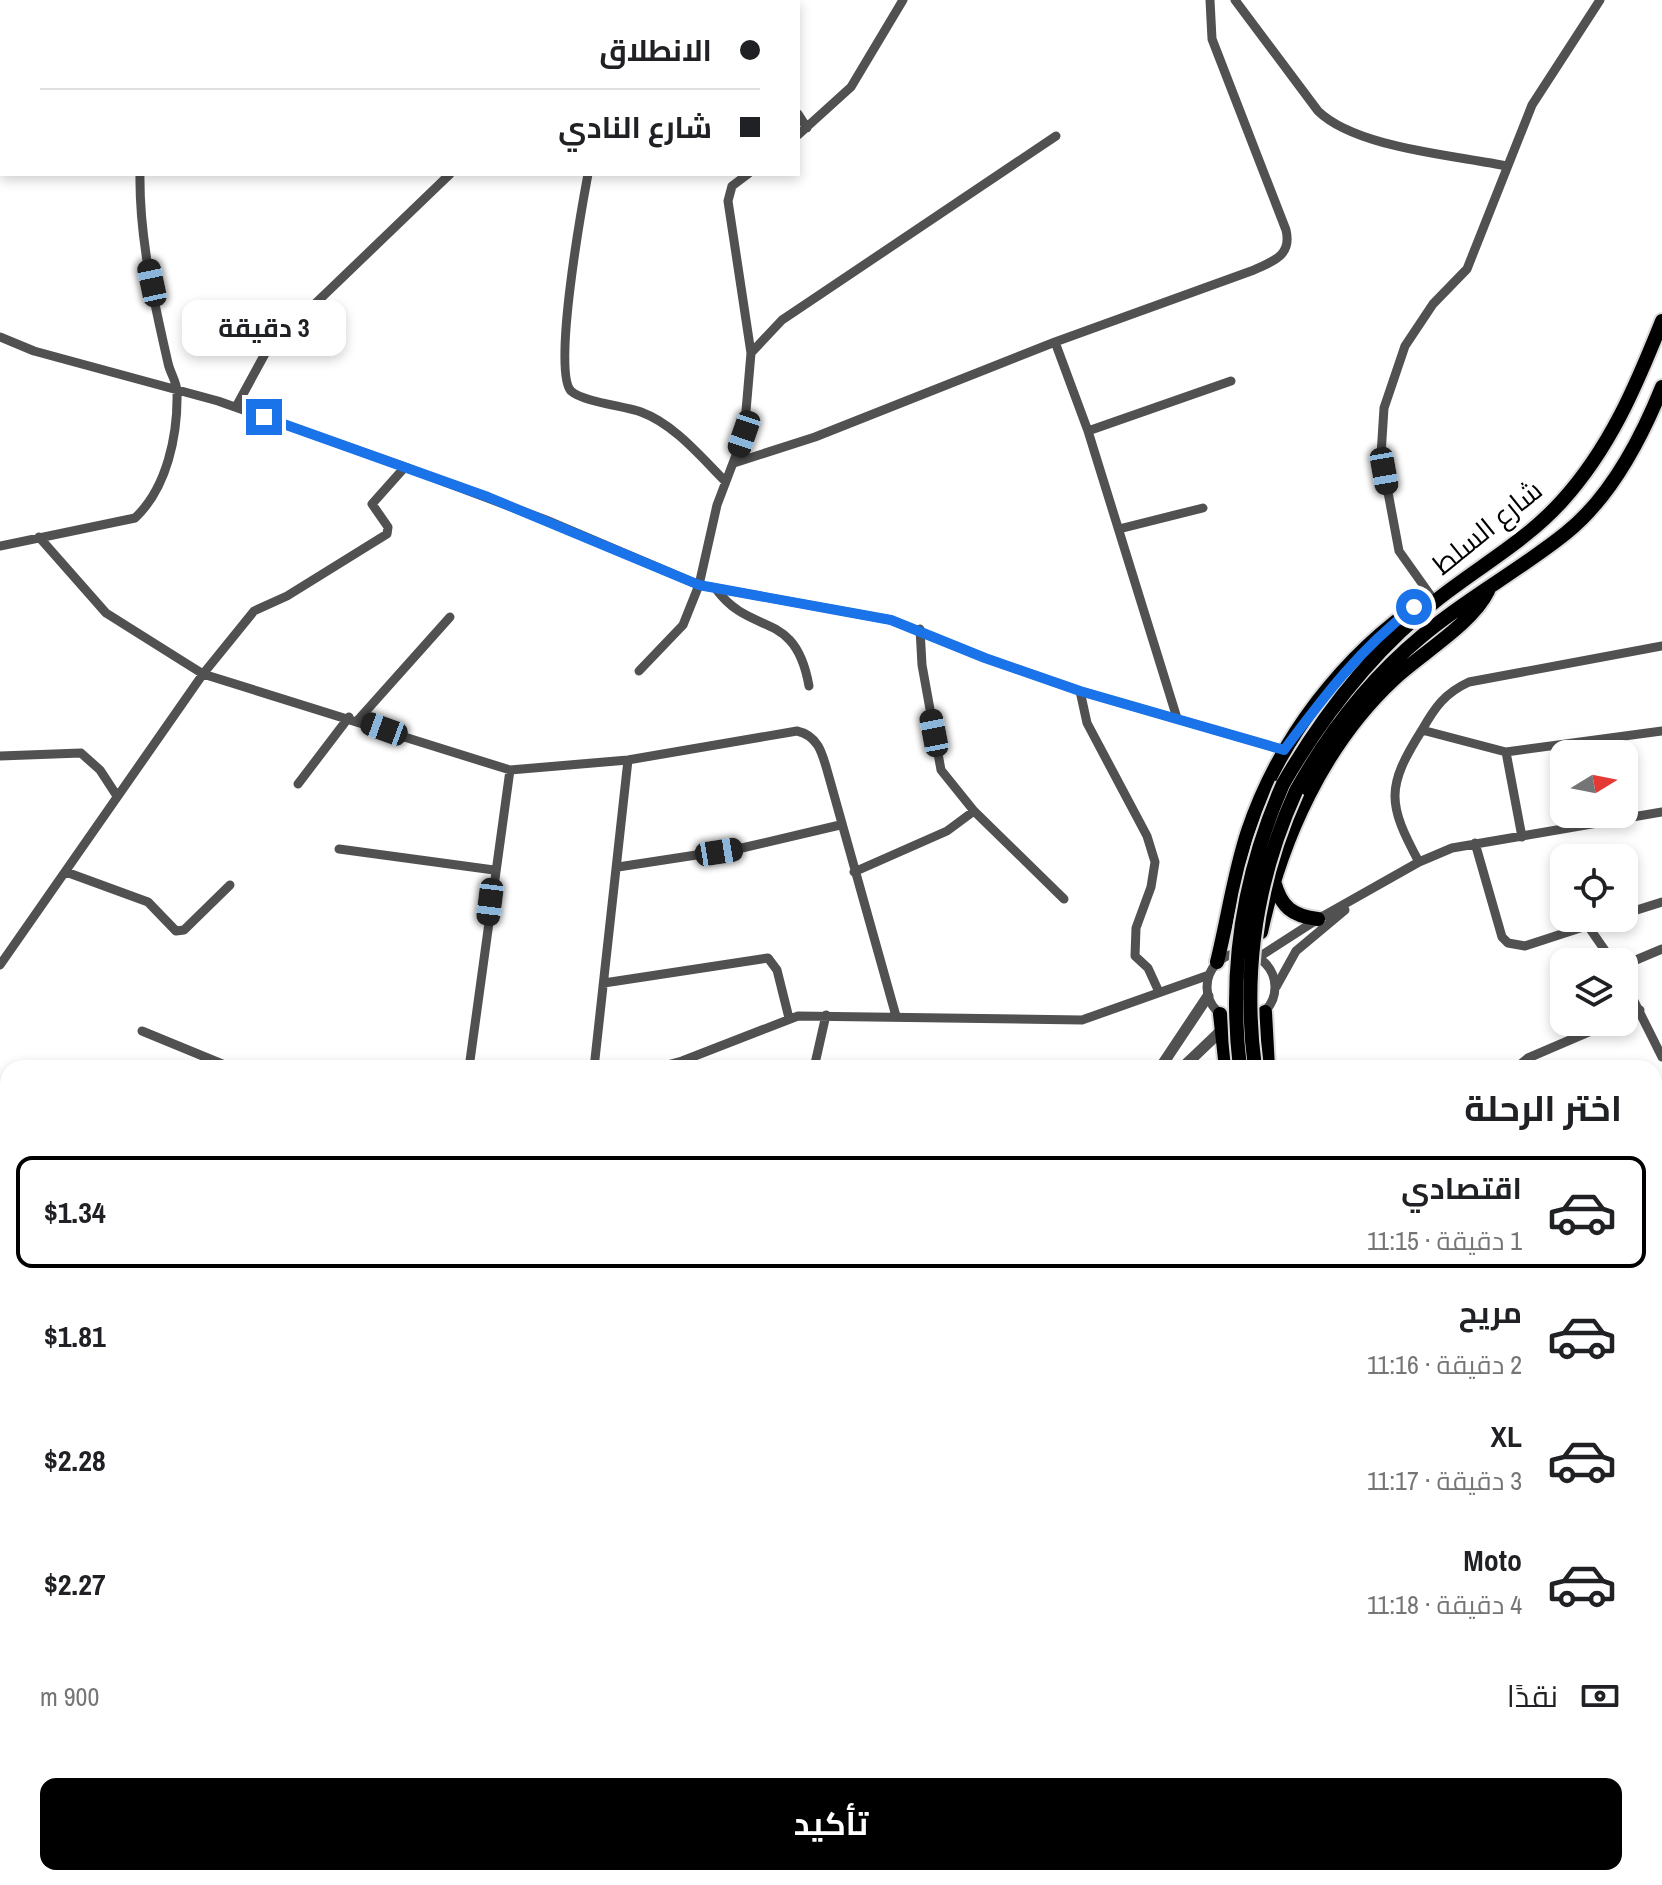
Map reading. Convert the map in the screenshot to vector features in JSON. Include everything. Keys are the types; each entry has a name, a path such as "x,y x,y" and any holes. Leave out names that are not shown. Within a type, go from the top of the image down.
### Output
{"main road":[{"name":"شارع السلط","path":"1239,1060 1236,1009 1240,925 1254,855 1290,788 1318,726 1359,673 1402,630 1531,532 1581,478 1628,403 1662,321"},
{"name":"شارع السلط","path":"1254,1060 1251,1016 1254,923 1268,860 1290,788 1378,677 1424,634 1566,532 1593,506 1620,470 1662,387"},
{"path":"1257,956 1274,881 1308,797 1348,732 1391,682 1476,609 1491,586"},
{"path":"1213,968 1249,830 1284,750 1336,679 1366,646 1431,596 1447,593"},
{"path":"1274,881 1285,907 1298,915 1318,919"},
{"path":"1265,1012 1268,1060"},
{"path":"1225,1017 1221,1033 1225,1060"}],"street":[{"path":"800,133 851,87 903,0"},
{"path":"734,463 815,437 1055,342 1254,270 1278,258 1288,246 1286,230 1212,39 1210,0"},
{"path":"1235,0 1318,111 1333,126 1377,141 1507,166"},
{"path":"1431,596 1399,551 1381,455 1384,408 1405,346 1433,304 1465,272 1532,105 1600,0"},
{"path":"800,117 807,128"},
{"path":"751,353 782,320 1056,136"},
{"path":"0,546 127,521 142,511 165,467 176,421 177,388 168,365 146,254 140,176"},
{"path":"236,407 267,350 448,176"},
{"path":"588,176 576,240 565,358 566,383 576,394 653,417 690,446 725,481"},
{"path":"639,671 675,636 699,585 725,481 734,463 747,416 751,353 728,201 732,186 745,176"},
{"path":"0,337 34,351 177,388 236,407 546,520 699,585 891,620 920,629 985,658 1080,691 1284,750"},
{"path":"1055,342 1088,431 1177,718"},
{"path":"1088,431 1231,381"},
{"path":"0,965 203,674 254,611 287,596 387,534 388,527 372,504 405,467"},
{"path":"1119,529 1203,508"},
{"path":"39,537 106,613 203,674 354,718 510,770 628,760 802,732 819,747 896,1016"},
{"path":"716,589 731,607 792,638 801,654 809,686"},
{"path":"298,784 354,718 450,617"},
{"path":"920,629 923,675 941,770 974,811 1064,899"},
{"path":"1419,862 1399,824 1393,794 1400,764 1444,696 1469,682 1662,646"},
{"path":"1080,691 1087,723 1152,850 1154,875 1139,914 1135,956 1153,975 1159,992"},
{"path":"1422,730 1506,752 1662,731"},
{"path":"1506,752 1522,837"},
{"path":"0,756 81,753 100,770 117,796"},
{"path":"595,1060 628,760"},
{"path":"470,1060 510,770"},
{"path":"854,872 947,831 974,811"},
{"path":"1257,956 1419,862 1475,843 1662,812"},
{"path":"618,867 742,848 840,825"},
{"path":"1475,843 1502,937 1508,943 1525,946 1569,932"},
{"path":"339,849 494,870"},
{"path":"66,872 148,902 176,931 184,930 230,885"},
{"path":"1208,996 1225,1017 1246,1021 1265,1012 1296,951 1363,895"},
{"path":"1638,910 1662,902"},
{"path":"0,947 14,944"},
{"path":"1638,959 1662,949"},
{"path":"684,1060 789,1018 826,1015 1082,1020 1159,992 1213,968 1237,952 1257,956 1269,967 1276,987"},
{"path":"604,983 768,958 777,970 789,1018"},
{"path":"1165,1060 1208,996 1213,968"},
{"path":"1638,1006 1662,1057"},
{"path":"816,1060 826,1015"},
{"path":"142,1031 213,1060"},
{"path":"1191,1060 1221,1033"},
{"path":"1526,1060 1579,1036"}],"route":[{"path":"264,417 488,497 699,585 891,620 920,629 985,658 1080,691 1284,750 1336,679 1366,646 1414,607"}]}
